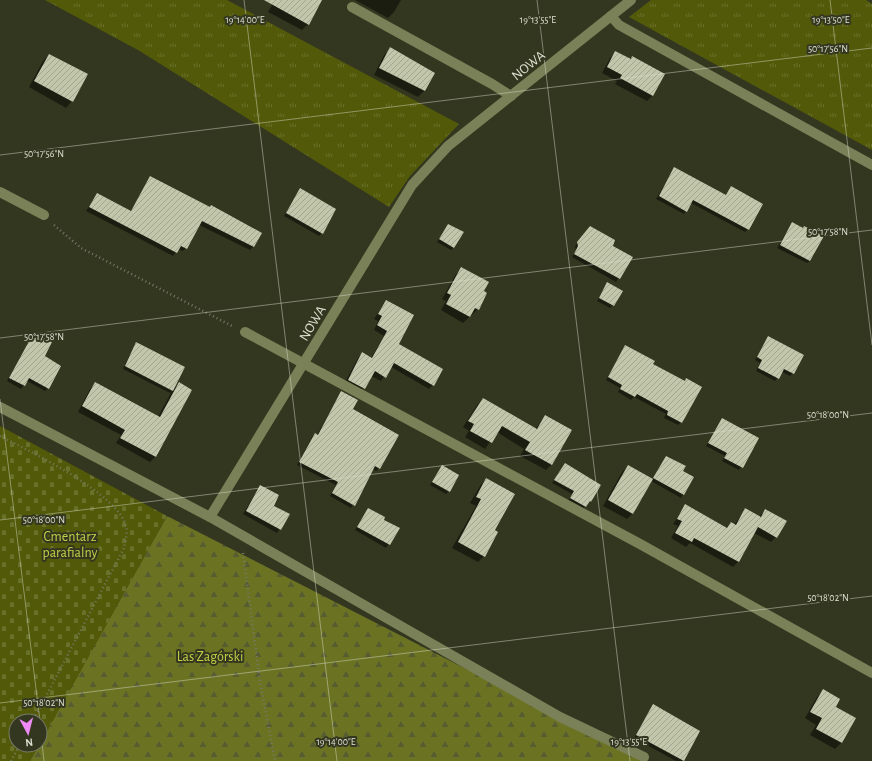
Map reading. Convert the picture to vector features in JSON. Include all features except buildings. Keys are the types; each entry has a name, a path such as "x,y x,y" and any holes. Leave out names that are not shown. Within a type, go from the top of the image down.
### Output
{"street":[{"name":"NOWA","path":"210,517 412,185 448,146 631,0"},
{"path":"352,7 511,96"},
{"path":"610,16 619,25 872,164"},
{"path":"0,192 44,216"},
{"path":"245,332 640,544 872,673"},
{"path":"0,407 210,517 560,717 644,757"}],"path":[{"path":"44,216 81,248 245,332"},
{"path":"0,436 94,489 115,506 126,527 124,548 36,713"},
{"path":"240,534 260,681 275,761"}],"green space":[{"path":"45,0 227,0 459,124 410,176 389,207 138,50"},
{"path":"651,0 866,0 872,4 872,150 629,17"},
{"name":"Cmentarz parafialny","path":"0,426 167,516 48,730 48,713 8,713 8,753 34,753 30,761 0,761"},
{"name":"Las Zagórski","path":"167,516 646,761 30,761 34,753 48,753 48,729"}]}
